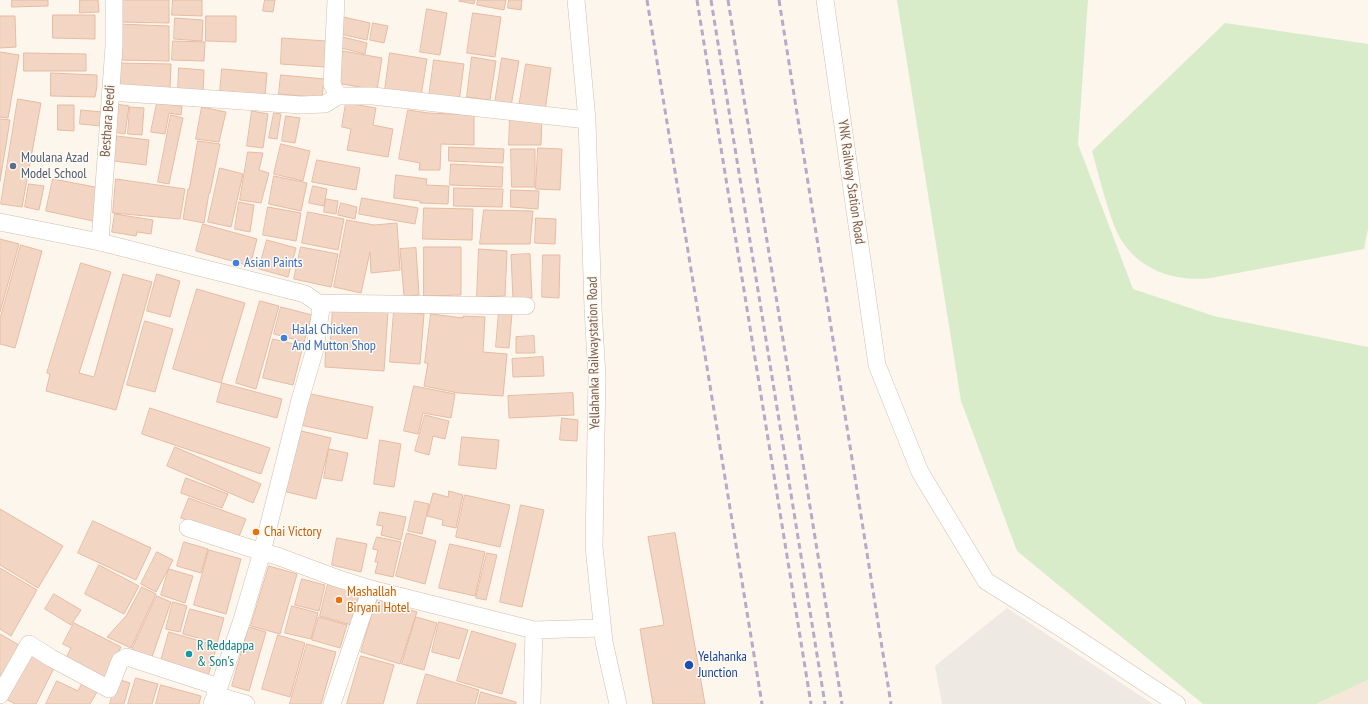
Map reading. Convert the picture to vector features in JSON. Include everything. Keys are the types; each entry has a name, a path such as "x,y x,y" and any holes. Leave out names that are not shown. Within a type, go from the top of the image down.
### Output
{"street":[{"name":"Besthara Beedi","path":"100,242 114,46 114,0"},
{"path":"336,0 332,84 338,96"},
{"name":"Yellahanka Railwaystation Road","path":"576,0 587,120 597,377 594,547 604,642 618,704"},
{"name":"YNK Railway Station Road","path":"825,0 877,365 920,472 986,582 1061,628 1177,704"},
{"path":"110,92 301,105 325,104 338,96 373,96 587,120"},
{"path":"0,222 100,242 305,294 318,303 321,309 315,349 300,400 262,552 242,620 215,695"},
{"path":"318,303 526,306"},
{"path":"188,528 277,556 336,578 371,589 534,630 602,628"},
{"path":"332,704 371,589"},
{"path":"532,704 534,630"},
{"path":"0,695 29,644 51,658 108,689 120,661 127,657 215,695 246,704"}],"shaded area":[{"path":"1007,608 1153,704 942,704 935,666"},
{"path":"1368,680 1368,704 1316,704"}],"green space":[{"path":"897,0 1088,0 1078,144 1133,289 1214,316 1368,347 1368,680 1316,704 1203,704 1017,551 961,401"},
{"path":"1225,23 1368,44 1368,229 1364,249 1211,278 1196,279 1181,278 1153,269 1140,261 1121,239 1114,225 1108,207 1092,151"}],"building":[{"path":"12,0 48,0 48,6 12,7"},
{"path":"80,0 98,0 99,12 80,13"},
{"path":"119,0 169,0 169,23 118,22"},
{"path":"173,0 202,0 202,16 172,15"},
{"path":"265,0 275,0 273,12 263,11"},
{"path":"475,0 474,4 459,1"},
{"path":"478,0 506,0 504,10 477,5"},
{"path":"509,0 522,0 521,10 508,8"},
{"path":"427,9 447,13 440,55 420,52"},
{"path":"473,13 501,17 495,57 467,53"},
{"path":"53,15 95,15 95,39 53,38"},
{"path":"0,16 15,16 16,47 0,48"},
{"path":"206,16 236,16 236,42 206,41"},
{"path":"339,16 370,23 367,40 336,33"},
{"path":"175,18 203,20 202,41 174,39"},
{"path":"373,23 388,26 384,43 370,40"},
{"path":"118,24 169,26 169,61 117,60"},
{"path":"343,37 367,43 365,54 341,48"},
{"path":"282,38 326,41 325,67 281,64"},
{"path":"173,41 205,42 204,61 172,60"},
{"path":"343,51 382,58 377,90 336,83"},
{"path":"0,52 19,55 8,118 0,117"},
{"path":"24,53 86,54 86,71 24,71"},
{"path":"390,53 427,59 421,96 385,90"},
{"path":"472,57 496,61 490,100 467,97"},
{"path":"502,58 519,61 511,106 495,103"},
{"path":"434,60 464,64 459,102 429,97"},
{"path":"117,63 171,64 170,89 117,89"},
{"path":"526,64 551,68 545,111 519,107"},
{"path":"179,68 204,70 203,92 178,91"},
{"path":"222,69 267,73 265,96 220,93"},
{"path":"51,73 97,75 95,97 51,96"},
{"path":"281,75 324,79 322,98 279,94"},
{"path":"18,99 41,103 22,207 1,204"},
{"path":"157,103 182,106 181,115 169,113 165,134 151,132"},
{"path":"346,103 376,108 373,125 393,129 388,157 347,150 351,129 342,127"},
{"path":"116,104 129,106 125,134 113,132"},
{"path":"58,105 74,105 74,131 58,130"},
{"path":"130,107 144,108 142,135 128,134"},
{"path":"202,107 226,112 219,142 196,139"},
{"path":"81,110 102,112 101,126 80,124"},
{"path":"408,110 428,113 474,115 474,145 441,144 440,170 419,170 420,163 399,159"},
{"path":"252,111 268,114 263,148 247,146"},
{"path":"274,113 281,114 277,139 269,138"},
{"path":"171,115 183,118 169,184 158,182"},
{"path":"286,116 300,118 295,143 282,141"},
{"path":"510,117 542,117 541,145 509,145"},
{"path":"0,119 10,120 0,181"},
{"path":"117,136 149,140 146,165 114,161"},
{"path":"198,141 220,144 204,223 183,219"},
{"path":"281,144 310,151 303,181 274,174"},
{"path":"449,147 504,149 503,163 449,161"},
{"path":"538,148 562,149 560,190 536,189"},
{"path":"511,149 535,149 535,187 512,187"},
{"path":"248,152 263,153 259,170 269,173 261,203 240,200"},
{"path":"317,160 360,168 356,190 312,182"},
{"path":"451,164 503,167 502,187 450,185"},
{"path":"220,168 243,174 231,227 208,222"},
{"path":"396,175 427,179 426,185 449,186 448,204 420,203 420,201 394,198"},
{"path":"274,176 307,183 301,211 269,204"},
{"path":"53,179 100,188 93,221 46,211"},
{"path":"116,179 185,189 180,219 113,213"},
{"path":"29,184 44,186 39,210 25,207"},
{"path":"313,186 327,189 324,206 309,203"},
{"path":"454,188 503,189 502,207 454,206"},
{"path":"511,190 539,191 538,209 511,207"},
{"path":"362,198 418,208 415,224 359,214"},
{"path":"326,199 338,201 336,214 324,212"},
{"path":"239,202 254,205 250,232 235,229"},
{"path":"341,203 357,207 355,219 338,215"},
{"path":"268,207 301,213 296,241 263,235"},
{"path":"424,208 473,209 472,240 423,239"},
{"path":"484,210 533,211 530,244 480,244"},
{"path":"308,212 344,219 338,250 302,243"},
{"path":"115,214 153,220 151,234 137,232 136,236 112,232"},
{"path":"536,218 556,219 555,244 535,243"},
{"path":"347,220 374,225 397,223 400,270 371,273 370,252 361,293 334,287"},
{"path":"203,224 257,239 250,266 196,251"},
{"path":"0,239 19,244 0,312"},
{"path":"267,240 296,248 288,277 259,269"},
{"path":"21,245 42,251 15,348 0,344 0,319"},
{"path":"301,247 338,254 331,287 294,279"},
{"path":"424,247 461,247 461,295 424,296"},
{"path":"416,248 419,295 404,296 400,249"},
{"path":"479,249 507,251 505,296 477,297"},
{"path":"530,254 532,298 513,299 511,255"},
{"path":"543,255 560,255 559,298 542,297"},
{"path":"81,263 111,272 79,373 94,377 123,274 152,282 116,410 46,391 50,374 47,373"},
{"path":"157,274 180,281 170,317 147,311"},
{"path":"197,289 245,303 221,383 173,369"},
{"path":"260,301 279,306 256,389 236,383"},
{"path":"333,306 388,311 384,371 325,367 326,342 330,342"},
{"path":"281,307 312,315 304,342 274,334"},
{"path":"394,311 424,314 420,364 390,362"},
{"path":"499,312 512,313 509,348 496,347"},
{"path":"431,314 463,318 463,316 485,317 483,352 507,354 503,396 458,393 424,386 428,363 425,363"},
{"path":"145,321 173,329 155,392 127,385"},
{"path":"534,336 535,353 516,353 516,337"},
{"path":"273,339 303,346 293,385 263,378"},
{"path":"543,357 544,376 513,377 512,359"},
{"path":"222,383 282,399 277,418 217,402"},
{"path":"414,386 455,394 451,418 423,413 418,434 404,431"},
{"path":"306,393 373,407 367,439 300,425"},
{"path":"573,393 574,415 509,418 508,396"},
{"path":"150,408 270,448 261,474 142,434"},
{"path":"425,415 449,421 445,439 433,436 429,455 415,451"},
{"path":"562,418 578,420 577,441 560,440"},
{"path":"297,430 331,438 316,499 283,491"},
{"path":"462,437 499,440 496,469 459,465"},
{"path":"380,440 401,444 394,487 374,484"},
{"path":"175,447 261,484 253,503 167,466"},
{"path":"329,449 348,453 342,481 324,478"},
{"path":"186,478 228,494 222,508 181,493"},
{"path":"449,491 463,495 456,528 442,525 443,520 427,516 433,493 448,497"},
{"path":"465,495 510,505 500,547 456,537"},
{"path":"189,498 246,519 238,539 181,518"},
{"path":"415,501 429,504 422,534 408,531"},
{"path":"521,505 544,510 522,607 500,602"},
{"path":"0,509 63,546 38,588 0,565"},
{"path":"380,512 406,517 401,540 381,535 383,526 377,525"},
{"path":"93,521 151,548 136,580 78,553"},
{"path":"407,533 436,541 425,584 396,576"},
{"path":"675,533 705,704 653,704 640,629 664,625 648,537"},
{"path":"377,537 401,542 393,577 375,573 378,562 375,562 378,550 373,549"},
{"path":"337,538 367,544 361,572 332,565"},
{"path":"184,542 208,549 201,573 177,566"},
{"path":"450,544 485,552 475,596 439,588"},
{"path":"209,550 241,559 226,614 194,605"},
{"path":"157,552 173,560 156,592 141,584"},
{"path":"487,553 497,555 486,600 476,598"},
{"path":"99,565 139,586 124,614 85,594"},
{"path":"269,566 297,574 280,634 251,626"},
{"path":"0,568 37,590 11,636 0,629"},
{"path":"169,569 193,576 185,603 161,595"},
{"path":"302,579 325,585 319,611 295,605"},
{"path":"328,584 359,593 351,625 320,616"},
{"path":"142,587 156,594 131,648 107,637 126,616"},
{"path":"54,594 81,610 71,625 45,609"},
{"path":"157,596 171,602 152,657 132,650"},
{"path":"377,599 417,612 400,664 361,652"},
{"path":"173,602 187,606 180,632 166,629"},
{"path":"292,606 318,613 311,639 285,633"},
{"path":"190,609 224,618 217,643 183,634"},
{"path":"319,617 347,625 340,648 312,640"},
{"path":"416,617 437,623 424,670 402,664"},
{"path":"439,622 468,630 459,659 432,652"},
{"path":"74,623 121,647 106,678 66,658 71,648 63,644"},
{"path":"249,627 266,632 249,691 232,686"},
{"path":"472,631 516,644 502,694 457,681"},
{"name":"R Reddappa & Son's","path":"169,632 217,646 208,676 161,661"},
{"path":"0,634 24,648 0,689"},
{"path":"278,635 305,643 290,697 262,689"},
{"path":"307,644 336,652 321,704 290,704"},
{"path":"27,652 55,666 36,704 15,704 4,698"},
{"path":"361,656 394,665 383,704 347,704"},
{"path":"426,674 479,690 475,704 417,704"},
{"path":"136,678 158,684 152,704 128,704"},
{"path":"117,679 130,683 124,704 110,704"},
{"path":"57,681 78,691 82,683 97,692 90,704 46,704"},
{"path":"161,685 201,696 199,704 156,704"},
{"path":"481,692 516,702 516,704 478,704"}],"railway":[{"path":"647,0 762,704"},
{"path":"697,0 811,704"},
{"path":"711,0 825,704"},
{"path":"728,0 842,704"},
{"path":"779,0 891,704"}],"place":[{"name":"Moulana Azad Model School","path":"13,166"},
{"name":"Asian Paints","path":"236,263"},
{"name":"Halal Chicken And Mutton Shop","path":"284,338"},
{"name":"Chai Victory","path":"256,532"},
{"name":"Mashallah Biryani Hotel","path":"339,600"},
{"name":"R Reddappa & Son's","path":"189,654"},
{"name":"Yelahanka Junction","path":"689,665"}]}
